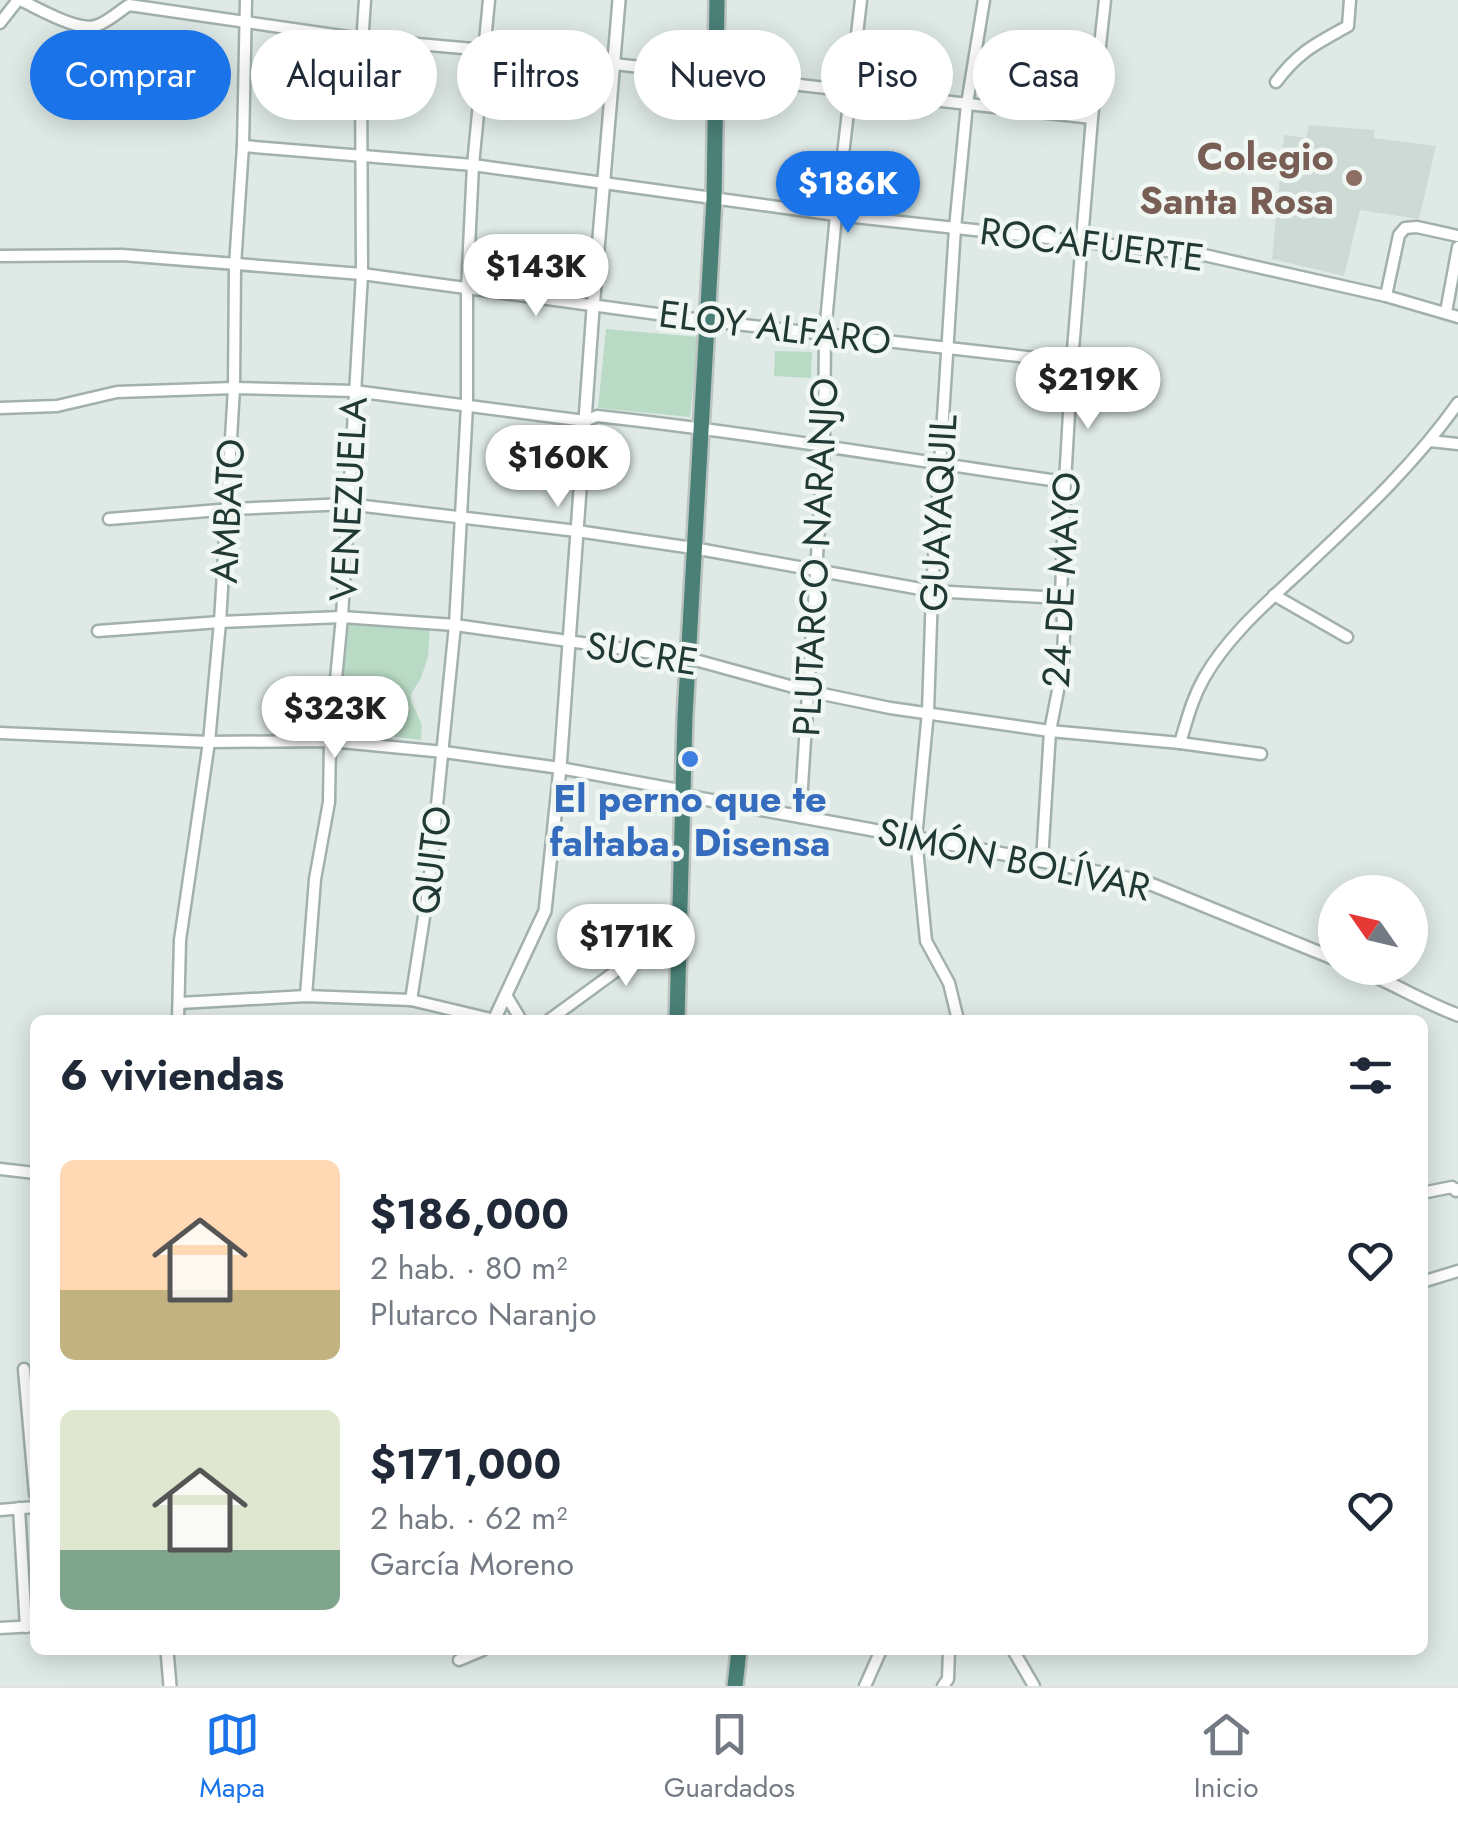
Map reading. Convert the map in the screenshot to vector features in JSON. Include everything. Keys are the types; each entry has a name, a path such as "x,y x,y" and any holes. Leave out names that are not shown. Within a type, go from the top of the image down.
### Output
{"highway":[{"path":"716,30 717,0"},
{"path":"676,1015 682,795 693,548 709,321 715,120"},
{"path":"736,1686 739,1655"}],"street":[{"path":"0,23 19,0 87,27 98,26 130,5 303,30"},
{"name":"AMBATO","path":"179,1015 180,940 209,742 228,509 246,0"},
{"name":"VENEZUELA","path":"363,30 365,0"},
{"name":"QUITO","path":"487,30 489,0"},
{"path":"620,0 614,64 634,66"},
{"name":"PLUTARCO NARANJO","path":"857,30 861,0"},
{"name":"GUAYAQUIL","path":"957,1015 949,983 926,940 916,838 928,712 955,228 967,104 984,0"},
{"name":"24 DE MAYO","path":"1102,30 1106,0"},
{"path":"1276,82 1310,46 1348,26 1350,0"},
{"path":"953,102 973,105"},
{"name":"VENEZUELA","path":"306,996 315,879 329,802 330,740 342,617 362,274 361,120"},
{"name":"QUITO","path":"410,1000 429,885 454,625 468,406 467,290 477,120"},
{"path":"497,1015 545,910 560,768 609,120"},
{"name":"PLUTARCO NARANJO","path":"800,816 824,448 826,333 847,120"},
{"name":"24 DE MAYO","path":"1042,861 1050,732 1062,670 1064,482 1092,120"},
{"name":"ROCAFUERTE","path":"243,146 472,165 714,200 1204,256 1386,296 1458,317"},
{"path":"1386,296 1399,235 1405,228 1458,236"},
{"path":"1446,312 1458,248"},
{"name":"ELOY ALFARO","path":"0,256 122,255 362,274 709,321 1072,362"},
{"path":"0,408 56,406 117,392 234,388 354,391 585,421 597,416 702,428 1064,482"},
{"path":"1180,743 1191,704 1222,652 1274,595 1401,474 1458,403"},
{"path":"1430,441 1458,444"},
{"path":"109,519 347,504 693,548 932,590 1061,598"},
{"path":"1274,595 1347,637"},
{"name":"SUCRE","path":"98,632 342,617 454,625 688,658 808,691 890,708 1050,732 1261,754"},
{"path":"0,732 209,742 330,740 560,768 674,789 682,795"},
{"name":"SIMÓN BOLÍVAR","path":"682,795 1146,882 1318,952"},
{"path":"557,1015 679,925"},
{"path":"1397,985 1458,1016"},
{"path":"506,994 518,1015"},
{"path":"180,1003 306,996 410,1000 474,1015"},
{"path":"0,1168 30,1172"},
{"path":"1428,1191 1458,1189"},
{"path":"1428,1280 1458,1272"},
{"path":"24,1370 30,1417"},
{"path":"0,1510 30,1507"},
{"path":"0,1628 30,1626 29,1572 19,1508"},
{"path":"167,1655 170,1686"},
{"path":"459,1660 471,1655"},
{"path":"865,1686 879,1655"},
{"path":"943,1686 948,1679 949,1655"},
{"path":"1016,1655 1034,1686"}],"shaded area":[{"name":"Colegio Santa Rosa","path":"1309,125 1374,130 1374,138 1436,146 1419,219 1360,210 1344,276 1272,259 1284,135 1306,138"}],"green space":[{"path":"606,329 698,337 690,417 598,408"},
{"path":"775,351 812,352 811,378 774,376"},
{"path":"349,622 430,628 428,657 411,694 422,725 421,740 338,727"}],"place":[{"name":"Colegio Santa Rosa","path":"1354,178"},
{"name":"El perno que te faltaba. Disensa","path":"690,759"}]}
